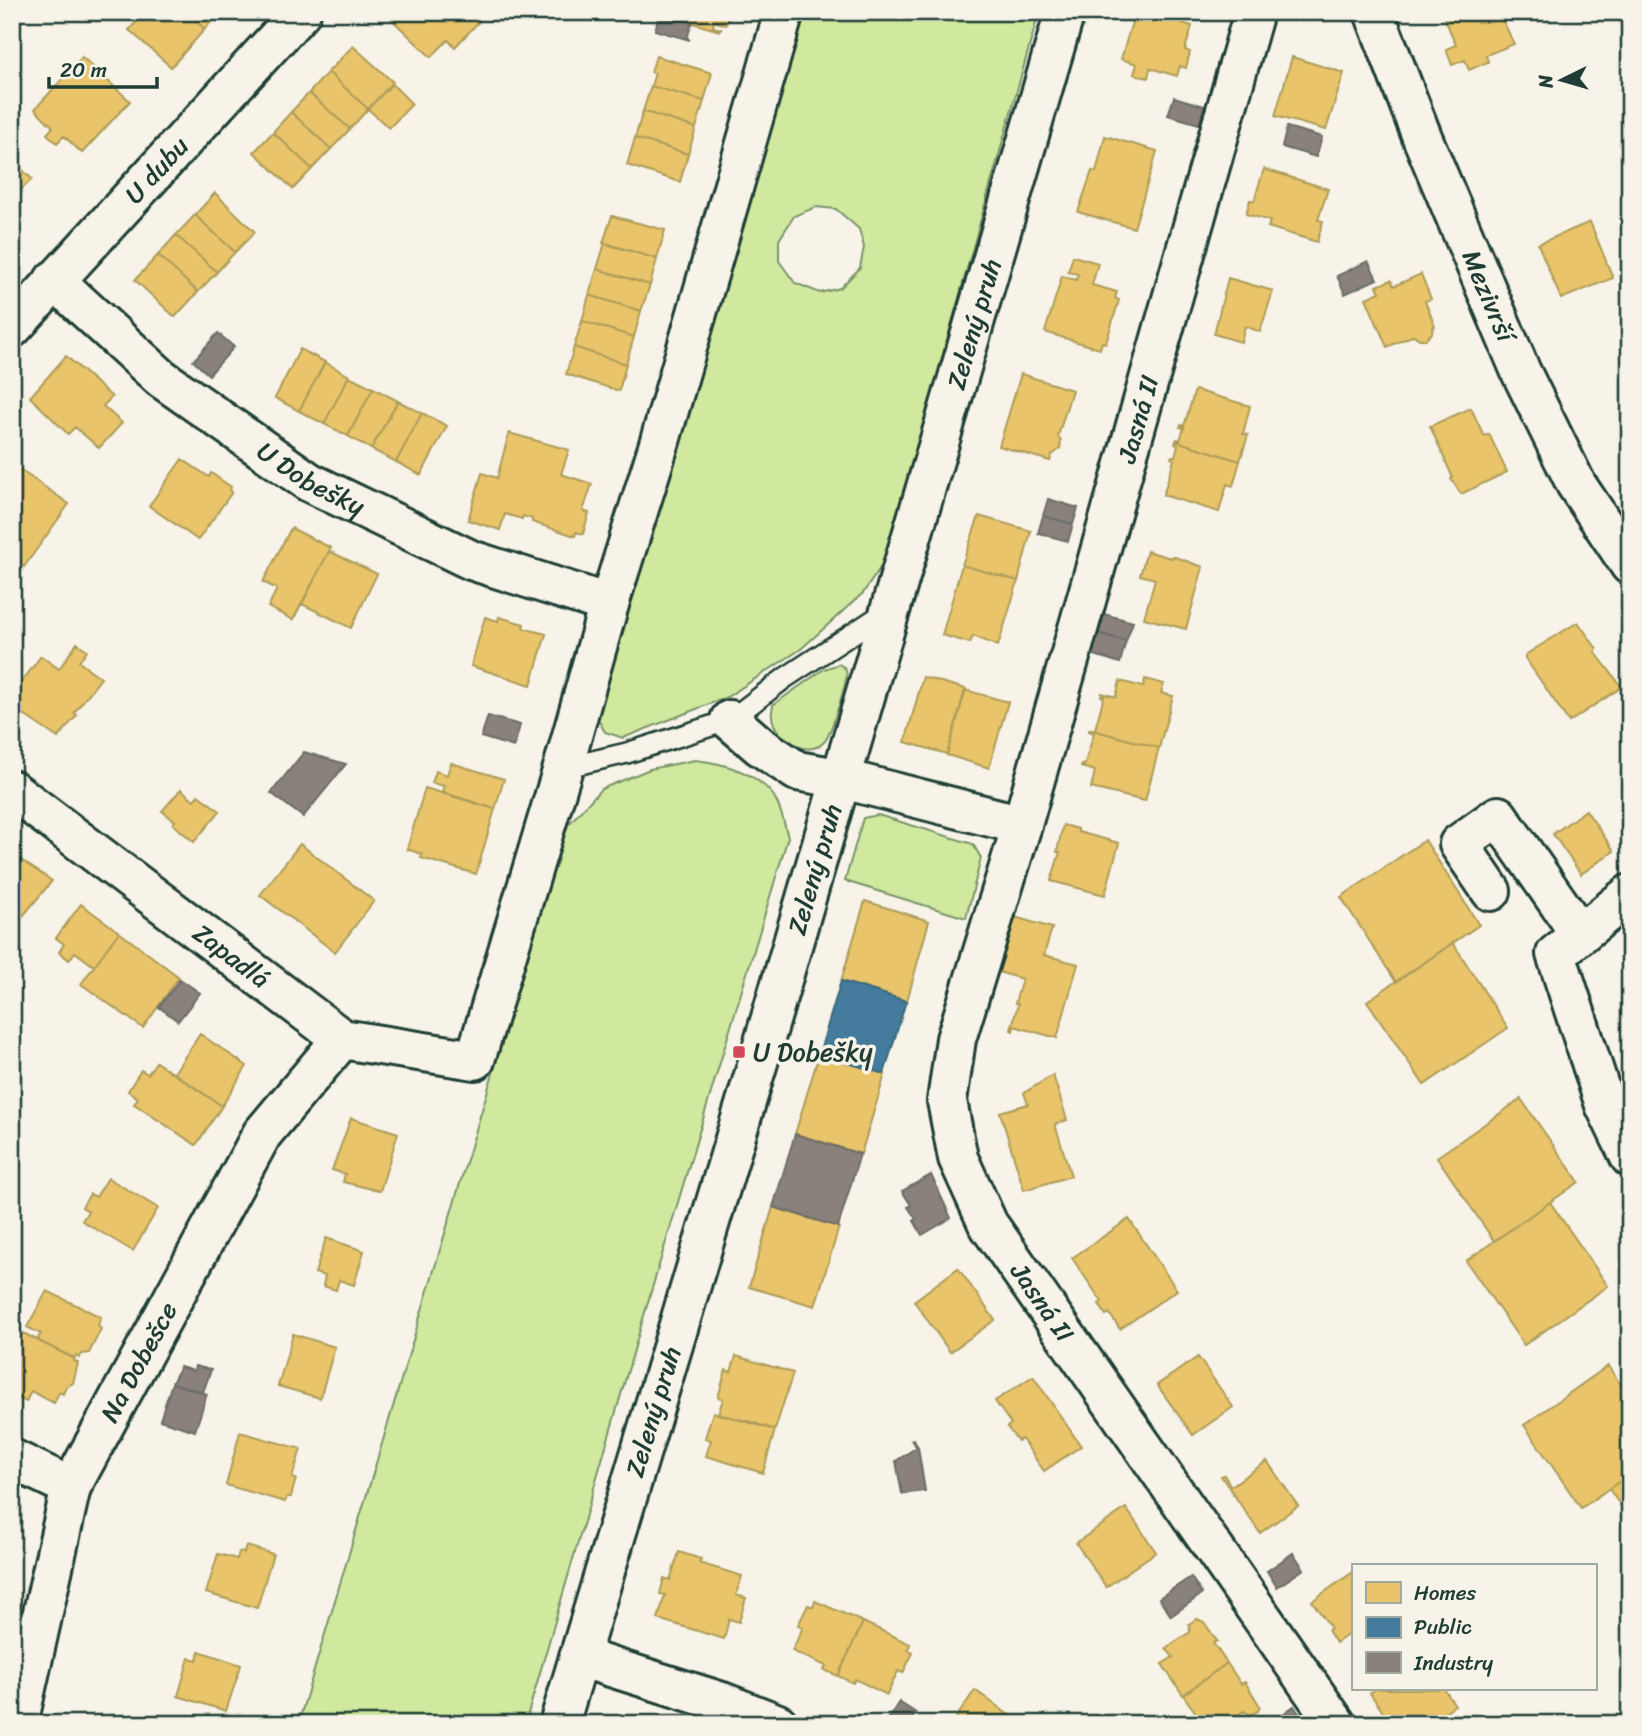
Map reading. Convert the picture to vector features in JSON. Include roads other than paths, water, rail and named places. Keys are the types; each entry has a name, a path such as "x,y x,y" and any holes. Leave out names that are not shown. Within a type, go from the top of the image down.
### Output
{"street":[{"name":"U dubu","path":"12,328 301,12"},
{"path":"563,768 784,12"},
{"name":"Zelený pruh","path":"559,1724 759,1059 888,610 1065,12"},
{"name":"Jasná II","path":"1254,12 1022,825 956,1039 947,1101 958,1158 988,1224 1336,1724"},
{"name":"Mezivrší","path":"1374,12 1422,137 1521,372 1576,484 1630,565"},
{"name":"U Dobešky","path":"54,280 161,378 309,482 471,560 609,604"},
{"path":"730,720 760,746 797,771 839,778 1022,825"},
{"name":"Zapadlá","path":"12,790 342,1039 475,1060 563,768"},
{"path":"1491,891 1459,844 1498,816 1580,934"},
{"path":"1630,894 1556,954 1605,1105 1630,1157"},
{"name":"Na Dobešce","path":"18,1724 71,1487 262,1134 342,1039"},
{"path":"12,1459 71,1487"},
{"path":"579,1657 722,1702 778,1724"}],"lane":[{"path":"563,768 627,753 730,720 785,678 888,610"}],"place":[{"name":"U Dobešky","path":"739,1052"}]}
